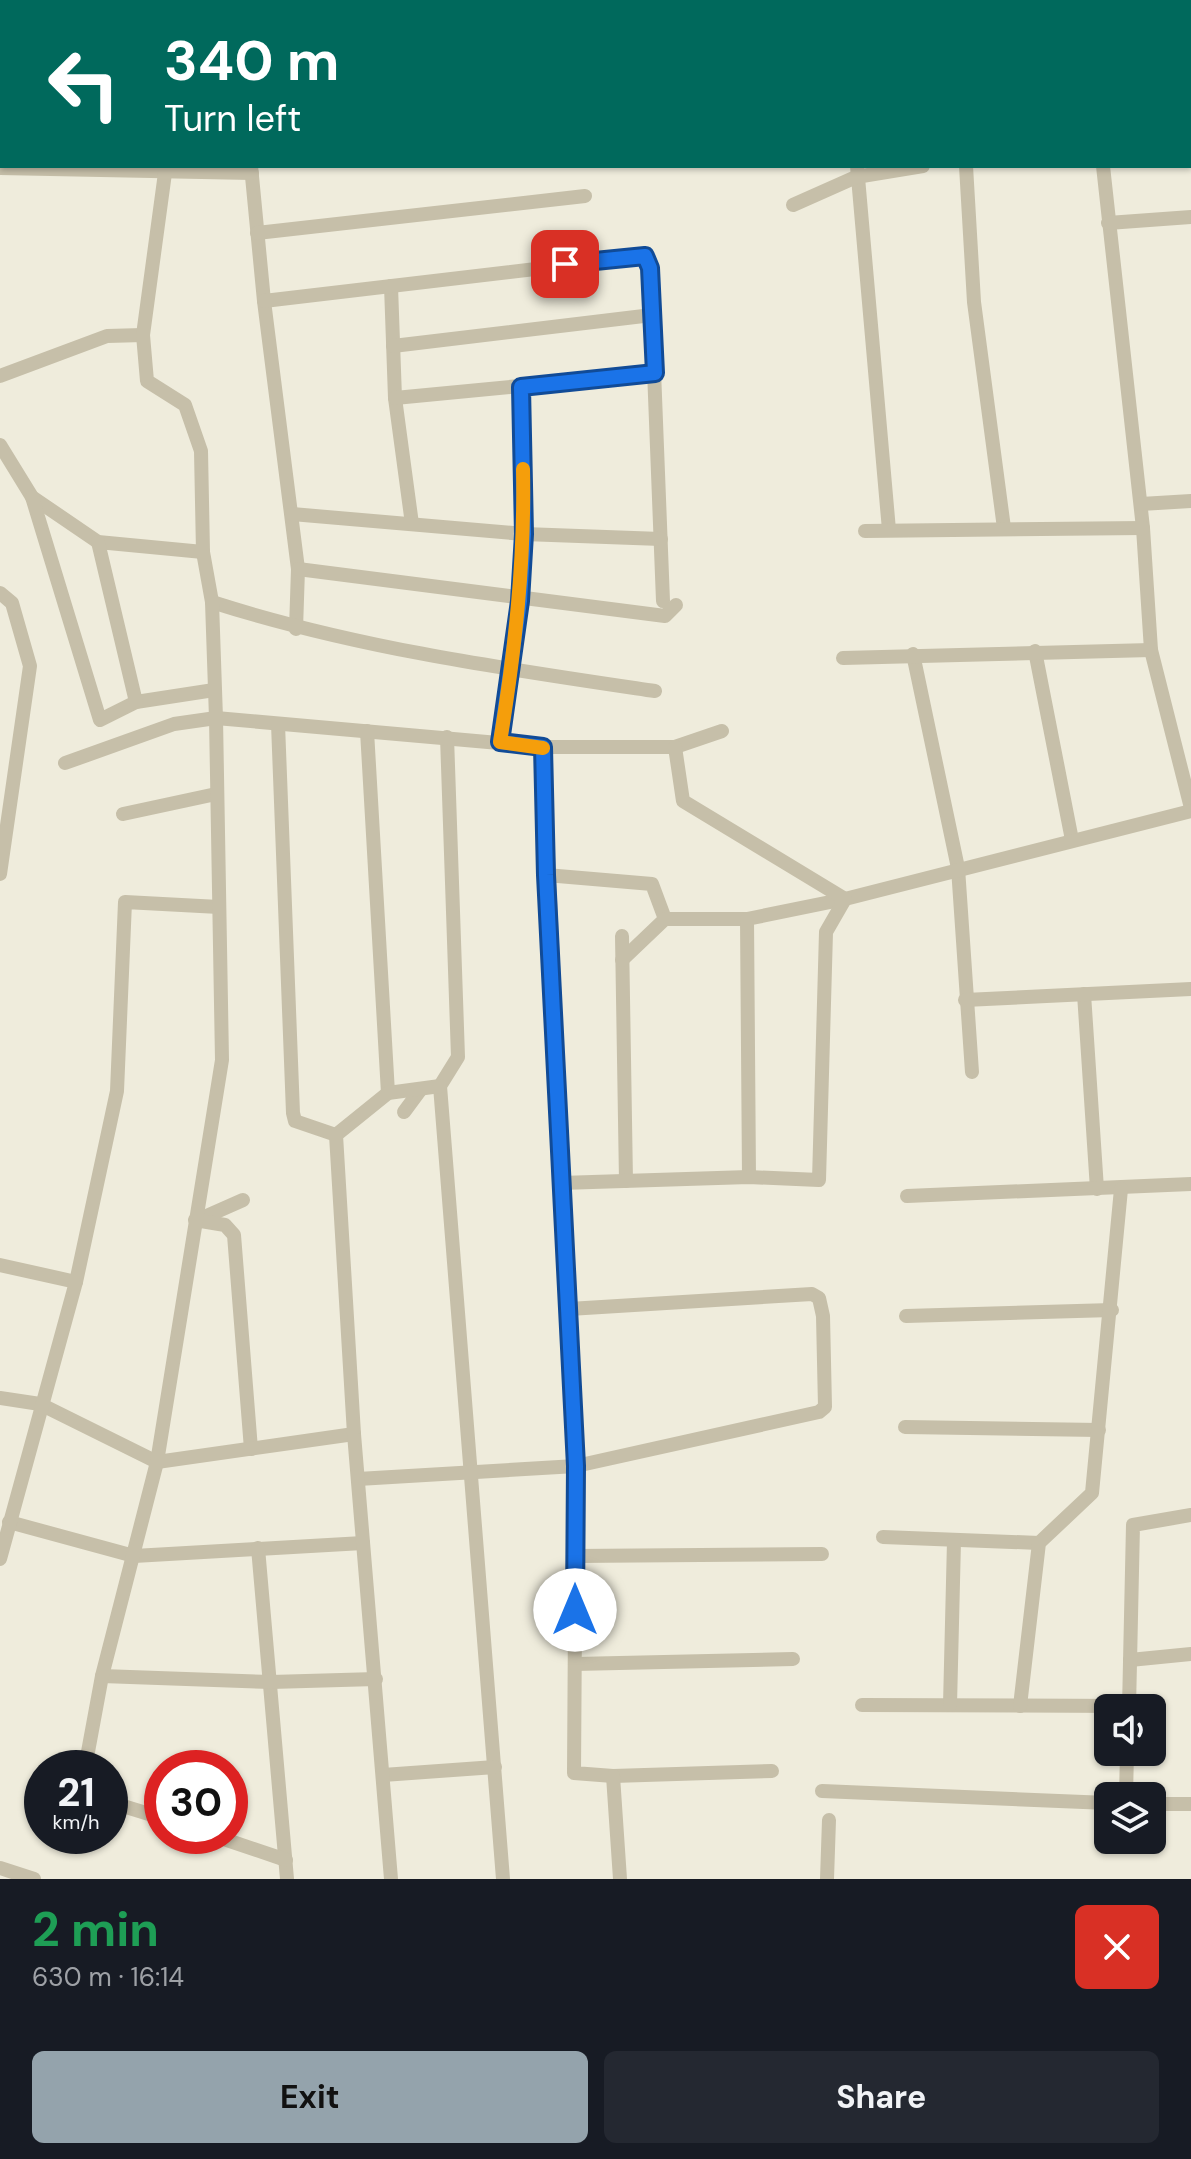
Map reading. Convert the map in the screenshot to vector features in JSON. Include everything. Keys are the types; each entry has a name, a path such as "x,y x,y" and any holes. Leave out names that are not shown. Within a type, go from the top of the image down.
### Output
{"street":[{"path":"0,168 137,169 165,173 252,170 264,301 298,569 296,629"},
{"path":"793,205 857,172 901,168"},
{"path":"966,168 974,302 1004,528"},
{"path":"622,960 665,919 747,919 858,895 1191,810 1151,650 1141,504 1103,168"},
{"path":"857,172 889,530"},
{"path":"88,1750 102,1676 157,1462 222,1060 212,602 203,552 201,451 185,405 147,381 143,335 165,173"},
{"path":"257,233 585,196"},
{"path":"1108,223 1191,217"},
{"path":"264,301 645,256 650,268 661,539 669,603 665,616 520,601 298,569"},
{"path":"391,286 395,398 412,524"},
{"path":"393,346 652,315"},
{"path":"0,376 107,336 143,335"},
{"path":"395,398 655,373"},
{"path":"500,742 520,601 524,534 521,387"},
{"path":"0,445 32,497 100,720 136,702 214,690"},
{"path":"32,497 98,542 203,552"},
{"path":"1141,504 1191,501"},
{"path":"292,514 524,534 661,539"},
{"path":"865,531 1143,528"},
{"path":"98,542 136,702"},
{"path":"0,593 12,603 30,666 0,874"},
{"path":"212,602 296,629 512,670 655,691"},
{"path":"843,658 1151,650"},
{"path":"1035,651 1072,840"},
{"path":"913,654 958,868 972,1072"},
{"path":"65,763 174,724 216,718 543,747 675,747 722,731"},
{"path":"278,724 293,1113 295,1121 302,1126 336,1135"},
{"path":"367,731 388,1093"},
{"path":"447,737 458,1057 440,1086 503,1879"},
{"path":"543,747 546,875 576,1466 574,1773 613,1776 772,1771"},
{"path":"675,747 683,801 858,895"},
{"path":"123,814 216,794"},
{"path":"546,875 652,884 665,919"},
{"path":"561,1183 749,1177 819,1180 826,932 858,895"},
{"path":"0,1559 40,1404 76,1282 117,1091 125,902 219,907"},
{"path":"747,919 749,1177"},
{"path":"622,936 626,1181"},
{"path":"965,1000 1191,989"},
{"path":"1084,994 1097,1189"},
{"path":"336,1135 388,1093 440,1086"},
{"path":"404,1112 421,1089"},
{"path":"336,1135 354,1434 391,1879"},
{"path":"907,1196 1191,1184"},
{"path":"1020,1706 1039,1543 1092,1493 1112,1310 1121,1189"},
{"path":"195,1220 243,1200"},
{"path":"195,1220 225,1225 234,1235 251,1449"},
{"path":"0,1265 76,1282"},
{"path":"358,1479 576,1466 819,1412 827,1401 822,1305 812,1294 569,1309"},
{"path":"906,1316 1112,1310"},
{"path":"0,1398 40,1404 157,1462 354,1434"},
{"path":"905,1427 1099,1430"},
{"path":"1129,1694 1133,1525 1191,1515"},
{"path":"9,1522 134,1556 363,1543"},
{"path":"883,1537 1039,1543"},
{"path":"950,1705 954,1541"},
{"path":"258,1548 287,1879"},
{"path":"574,1556 822,1554"},
{"path":"1130,1660 1191,1654"},
{"path":"575,1664 793,1659"},
{"path":"102,1676 271,1682 376,1679"},
{"path":"862,1705 1094,1707"},
{"path":"383,1775 495,1767"},
{"path":"613,1776 620,1879"},
{"path":"822,1791 1094,1802"},
{"path":"1166,1804 1191,1804"},
{"path":"827,1879 829,1820"},
{"path":"248,1847 286,1860"},
{"path":"0,1868 34,1879"}],"slow traffic":[{"path":"523,469 524,534 520,601 500,742 543,748"}],"route":[{"path":"565,264 645,256 650,268 655,373 521,387 524,534 520,601 500,742 543,747 546,875 576,1466 575,1610"}]}
